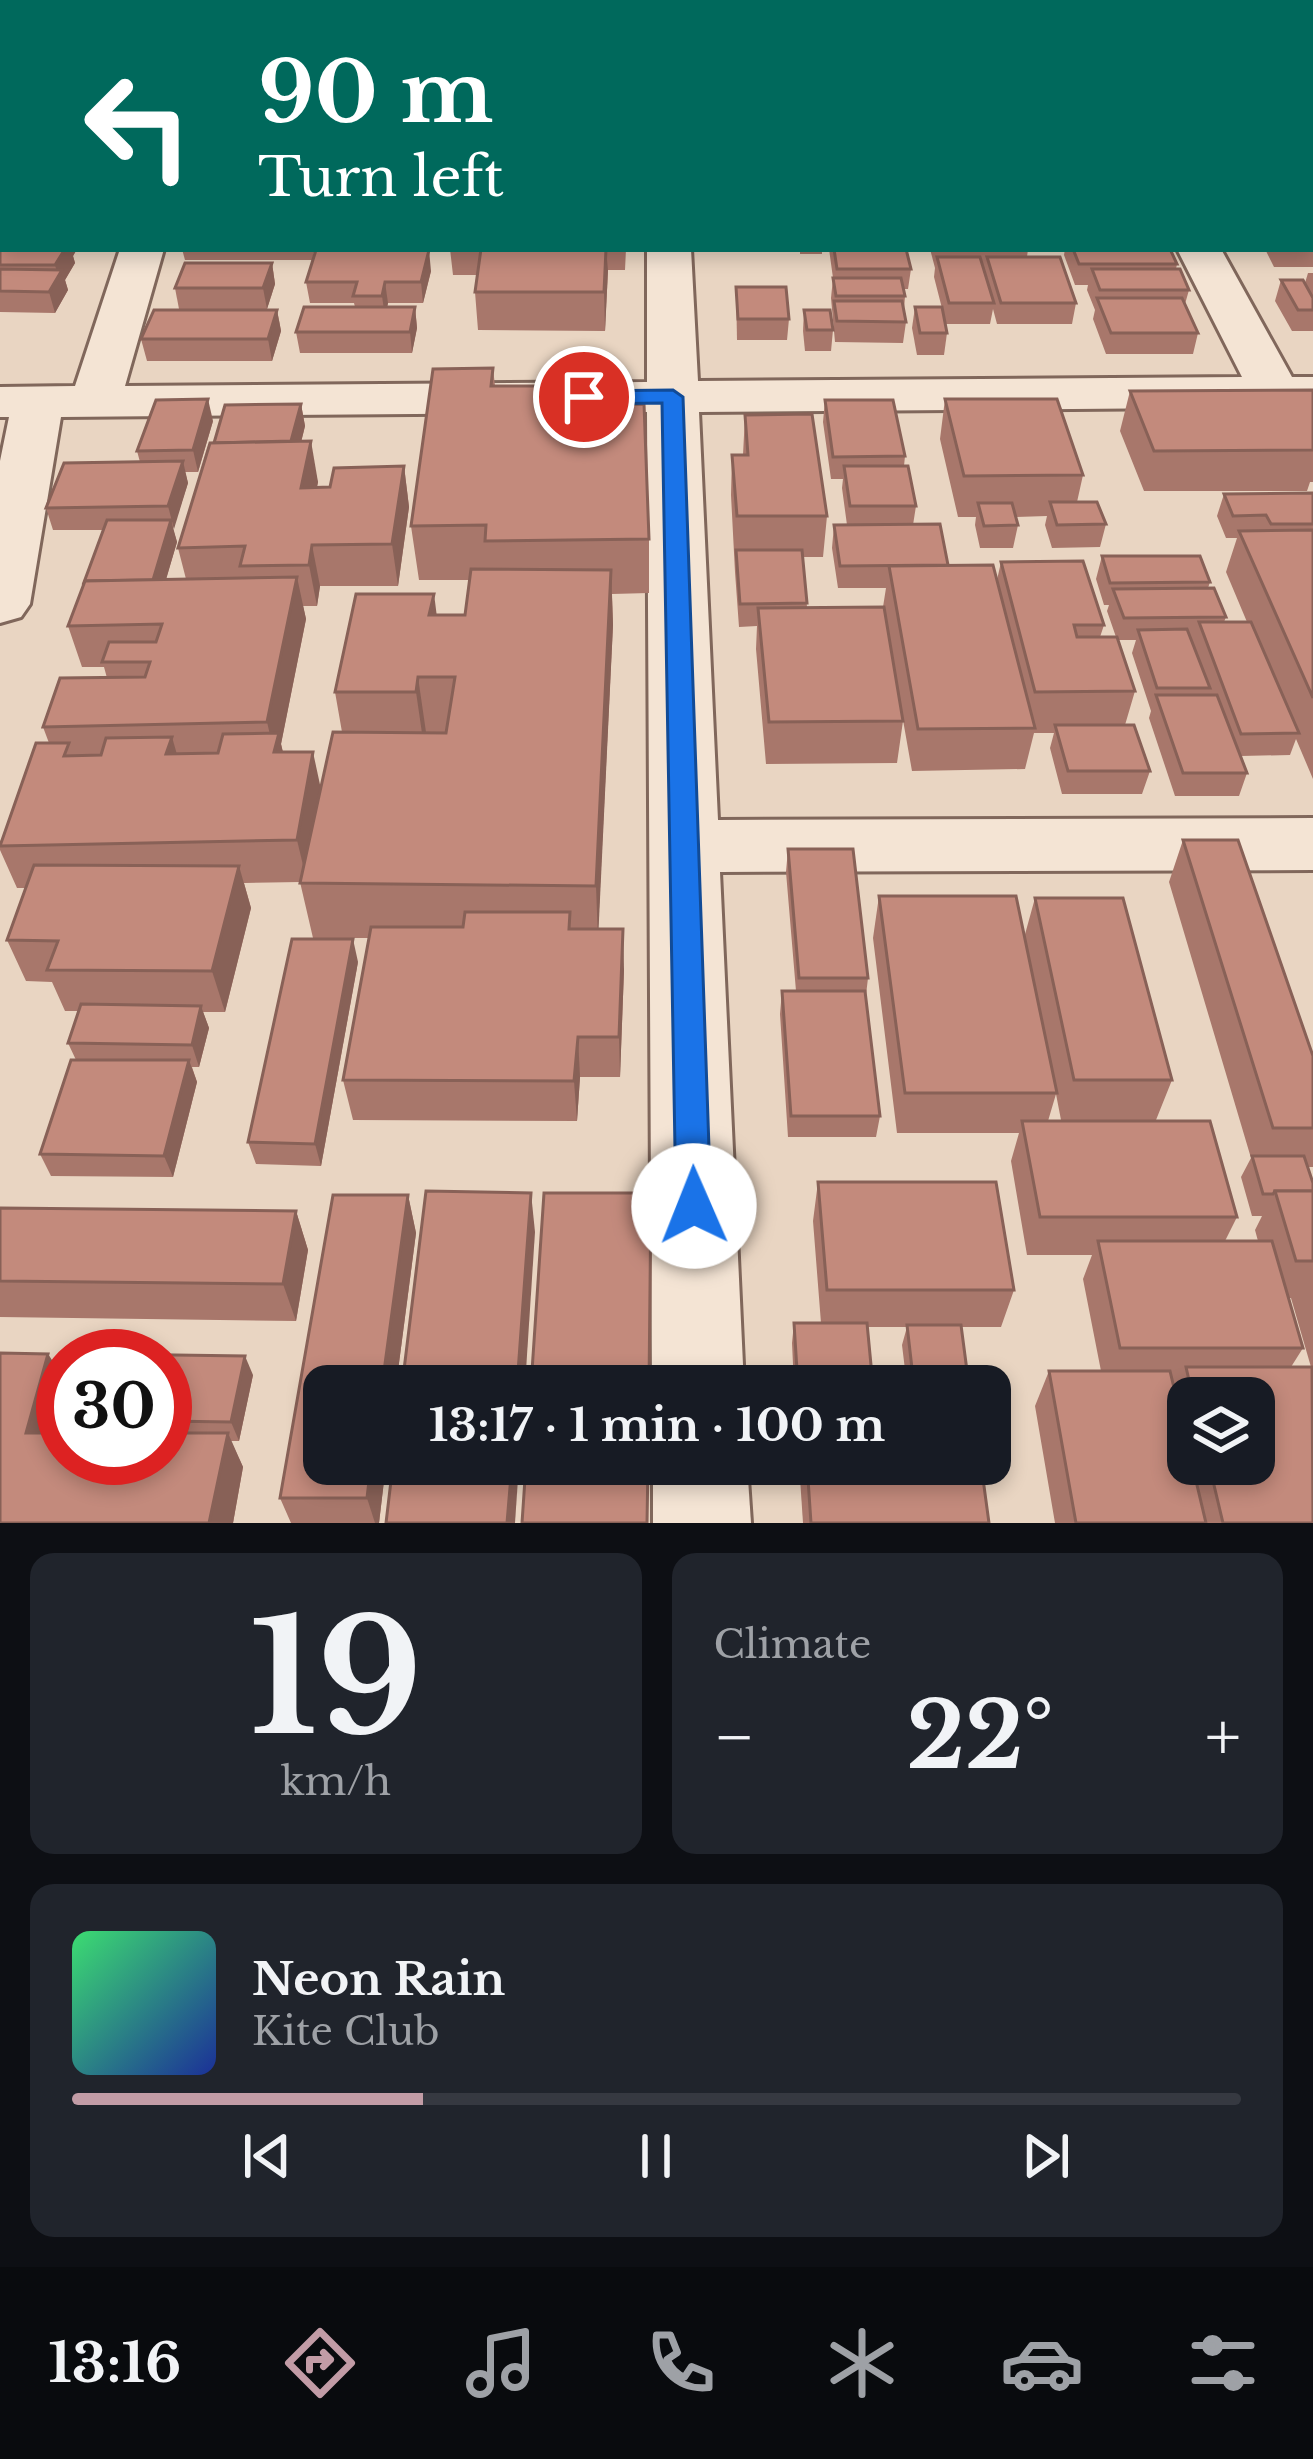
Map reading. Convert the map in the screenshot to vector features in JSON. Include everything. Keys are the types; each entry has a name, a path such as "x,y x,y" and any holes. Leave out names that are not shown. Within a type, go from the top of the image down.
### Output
{"street":[{"path":"95,402 141,252"},
{"path":"669,252 697,1365"},
{"path":"1201,252 1294,392"},
{"path":"0,604 19,402 1294,392"},
{"path":"685,847 1313,844"},
{"path":"701,1485 702,1523"}],"building":[{"path":"0,252 63,252 55,265 0,265"},
{"path":"315,252 428,252 421,282 385,282 382,296 353,296 357,282 306,282"},
{"path":"481,252 606,252 604,292 475,292"},
{"path":"834,252 907,252 911,269 837,269"},
{"path":"1074,252 1171,252 1177,264 1079,264"},
{"path":"937,257 980,257 994,303 949,303"},
{"path":"987,257 1060,257 1076,303 1001,303"},
{"path":"185,263 272,263 263,288 175,288"},
{"path":"0,269 62,270 49,292 0,291"},
{"path":"1092,269 1180,269 1189,290 1100,290"},
{"path":"833,278 901,278 905,296 836,296"},
{"path":"1281,280 1303,280 1313,298 1313,310 1298,310"},
{"path":"736,287 786,287 789,319 738,319"},
{"path":"1097,298 1182,298 1198,333 1111,333"},
{"path":"834,301 902,301 906,322 837,321"},
{"path":"304,307 415,307 410,332 296,332"},
{"path":"915,307 942,307 947,333 920,333"},
{"path":"154,310 277,310 268,339 141,339"},
{"path":"804,310 830,310 833,330 807,330"},
{"path":"493,368 491,386 549,386 548,405 644,404 649,539 485,541 486,525 411,526 433,369"},
{"path":"1313,390 1313,450 1154,451 1130,391"},
{"path":"208,399 193,450 137,451 156,400"},
{"path":"945,399 1057,399 1083,475 964,476"},
{"path":"825,400 893,400 905,456 833,457"},
{"path":"301,404 291,441 214,443 225,405"},
{"path":"812,414 827,516 737,516 732,455 748,455 745,415"},
{"path":"311,441 301,488 330,487 334,468 404,466 392,544 312,545 309,565 240,566 245,546 178,548 210,443"},
{"path":"183,461 168,506 46,508 64,463"},
{"path":"844,466 908,466 916,506 850,506"},
{"path":"1313,493 1313,524 1271,524 1266,515 1233,516 1224,494"},
{"path":"1050,502 1097,502 1106,524 1057,525"},
{"path":"978,503 1012,503 1018,525 984,526"},
{"path":"107,520 171,520 153,580 85,581 83,585"},
{"path":"940,524 948,565 840,566 834,525"},
{"path":"1313,530 1313,698 1239,531"},
{"path":"736,550 802,550 807,603 740,604"},
{"path":"1102,556 1200,556 1210,582 1110,583"},
{"path":"1083,561 1104,625 1074,625 1077,637 1117,637 1135,691 1035,692 1001,562"},
{"path":"993,565 1035,728 918,729 889,566"},
{"path":"471,569 611,570 596,886 300,883 333,732 446,733 455,677 418,677 416,692 335,692 356,594 434,594 429,615 465,615"},
{"path":"297,577 267,722 43,727 60,678 145,677 150,662 102,662 109,642 156,642 162,624 68,626 85,581"},
{"path":"1214,588 1226,617 1124,618 1113,589"},
{"path":"884,607 903,721 769,722 758,608"},
{"path":"1199,622 1251,622 1299,733 1241,734"},
{"path":"1187,629 1210,688 1157,688 1138,630"},
{"path":"1156,695 1217,695 1247,773 1183,773"},
{"path":"1055,725 1134,725 1150,771 1068,771"},
{"path":"279,733 274,752 313,752 297,840 0,846 36,743 69,743 64,756 101,755 106,738 172,737 166,754 218,753 223,734"},
{"path":"1183,840 1238,840 1313,1056 1313,1128 1273,1128"},
{"path":"788,849 853,849 868,978 799,978"},
{"path":"34,865 239,866 212,971 47,970 58,941 7,940"},
{"path":"879,896 1016,896 1057,1093 905,1093"},
{"path":"1035,898 1123,898 1172,1080 1074,1080"},
{"path":"465,912 570,912 569,929 623,929 619,1037 578,1037 574,1081 343,1080 371,927 463,927"},
{"path":"292,939 353,939 315,1144 248,1142"},
{"path":"782,991 865,991 880,1116 791,1116"},
{"path":"81,1004 201,1006 192,1045 68,1043"},
{"path":"71,1060 189,1060 164,1156 40,1154"},
{"path":"1022,1121 1210,1121 1237,1217 1040,1217"},
{"path":"1252,1156 1304,1156 1313,1191 1263,1194"},
{"path":"818,1182 996,1182 1014,1290 827,1290"},
{"path":"426,1191 531,1193 519,1365 405,1365"},
{"path":"1275,1191 1313,1191 1313,1261 1296,1261"},
{"path":"544,1193 651,1193 649,1365 532,1365"},
{"path":"333,1195 408,1195 385,1365 303,1365"},
{"path":"0,1208 296,1211 283,1284 0,1281"},
{"path":"1098,1241 1272,1241 1303,1348 1120,1348"},
{"path":"794,1323 867,1323 871,1365 797,1365"},
{"path":"907,1325 961,1325 966,1365 912,1365"},
{"path":"0,1353 36,1354 36,1397 26,1433 36,1433 36,1485 192,1485 192,1433 228,1433 209,1523 0,1523"},
{"path":"192,1355 245,1356 231,1422 192,1421"},
{"path":"303,1367 303,1485 369,1485 367,1498 280,1498"},
{"path":"1186,1367 1312,1367 1313,1523 1223,1523 1214,1485 1275,1485 1275,1377 1188,1377"},
{"path":"1049,1371 1170,1371 1167,1485 1197,1485 1206,1523 1076,1523"},
{"path":"391,1485 510,1485 507,1523 386,1523"},
{"path":"525,1485 648,1485 647,1523 522,1523"},
{"path":"808,1485 984,1485 989,1523 811,1523"}],"route":[{"path":"584,397 673,397 694,1206"}]}
